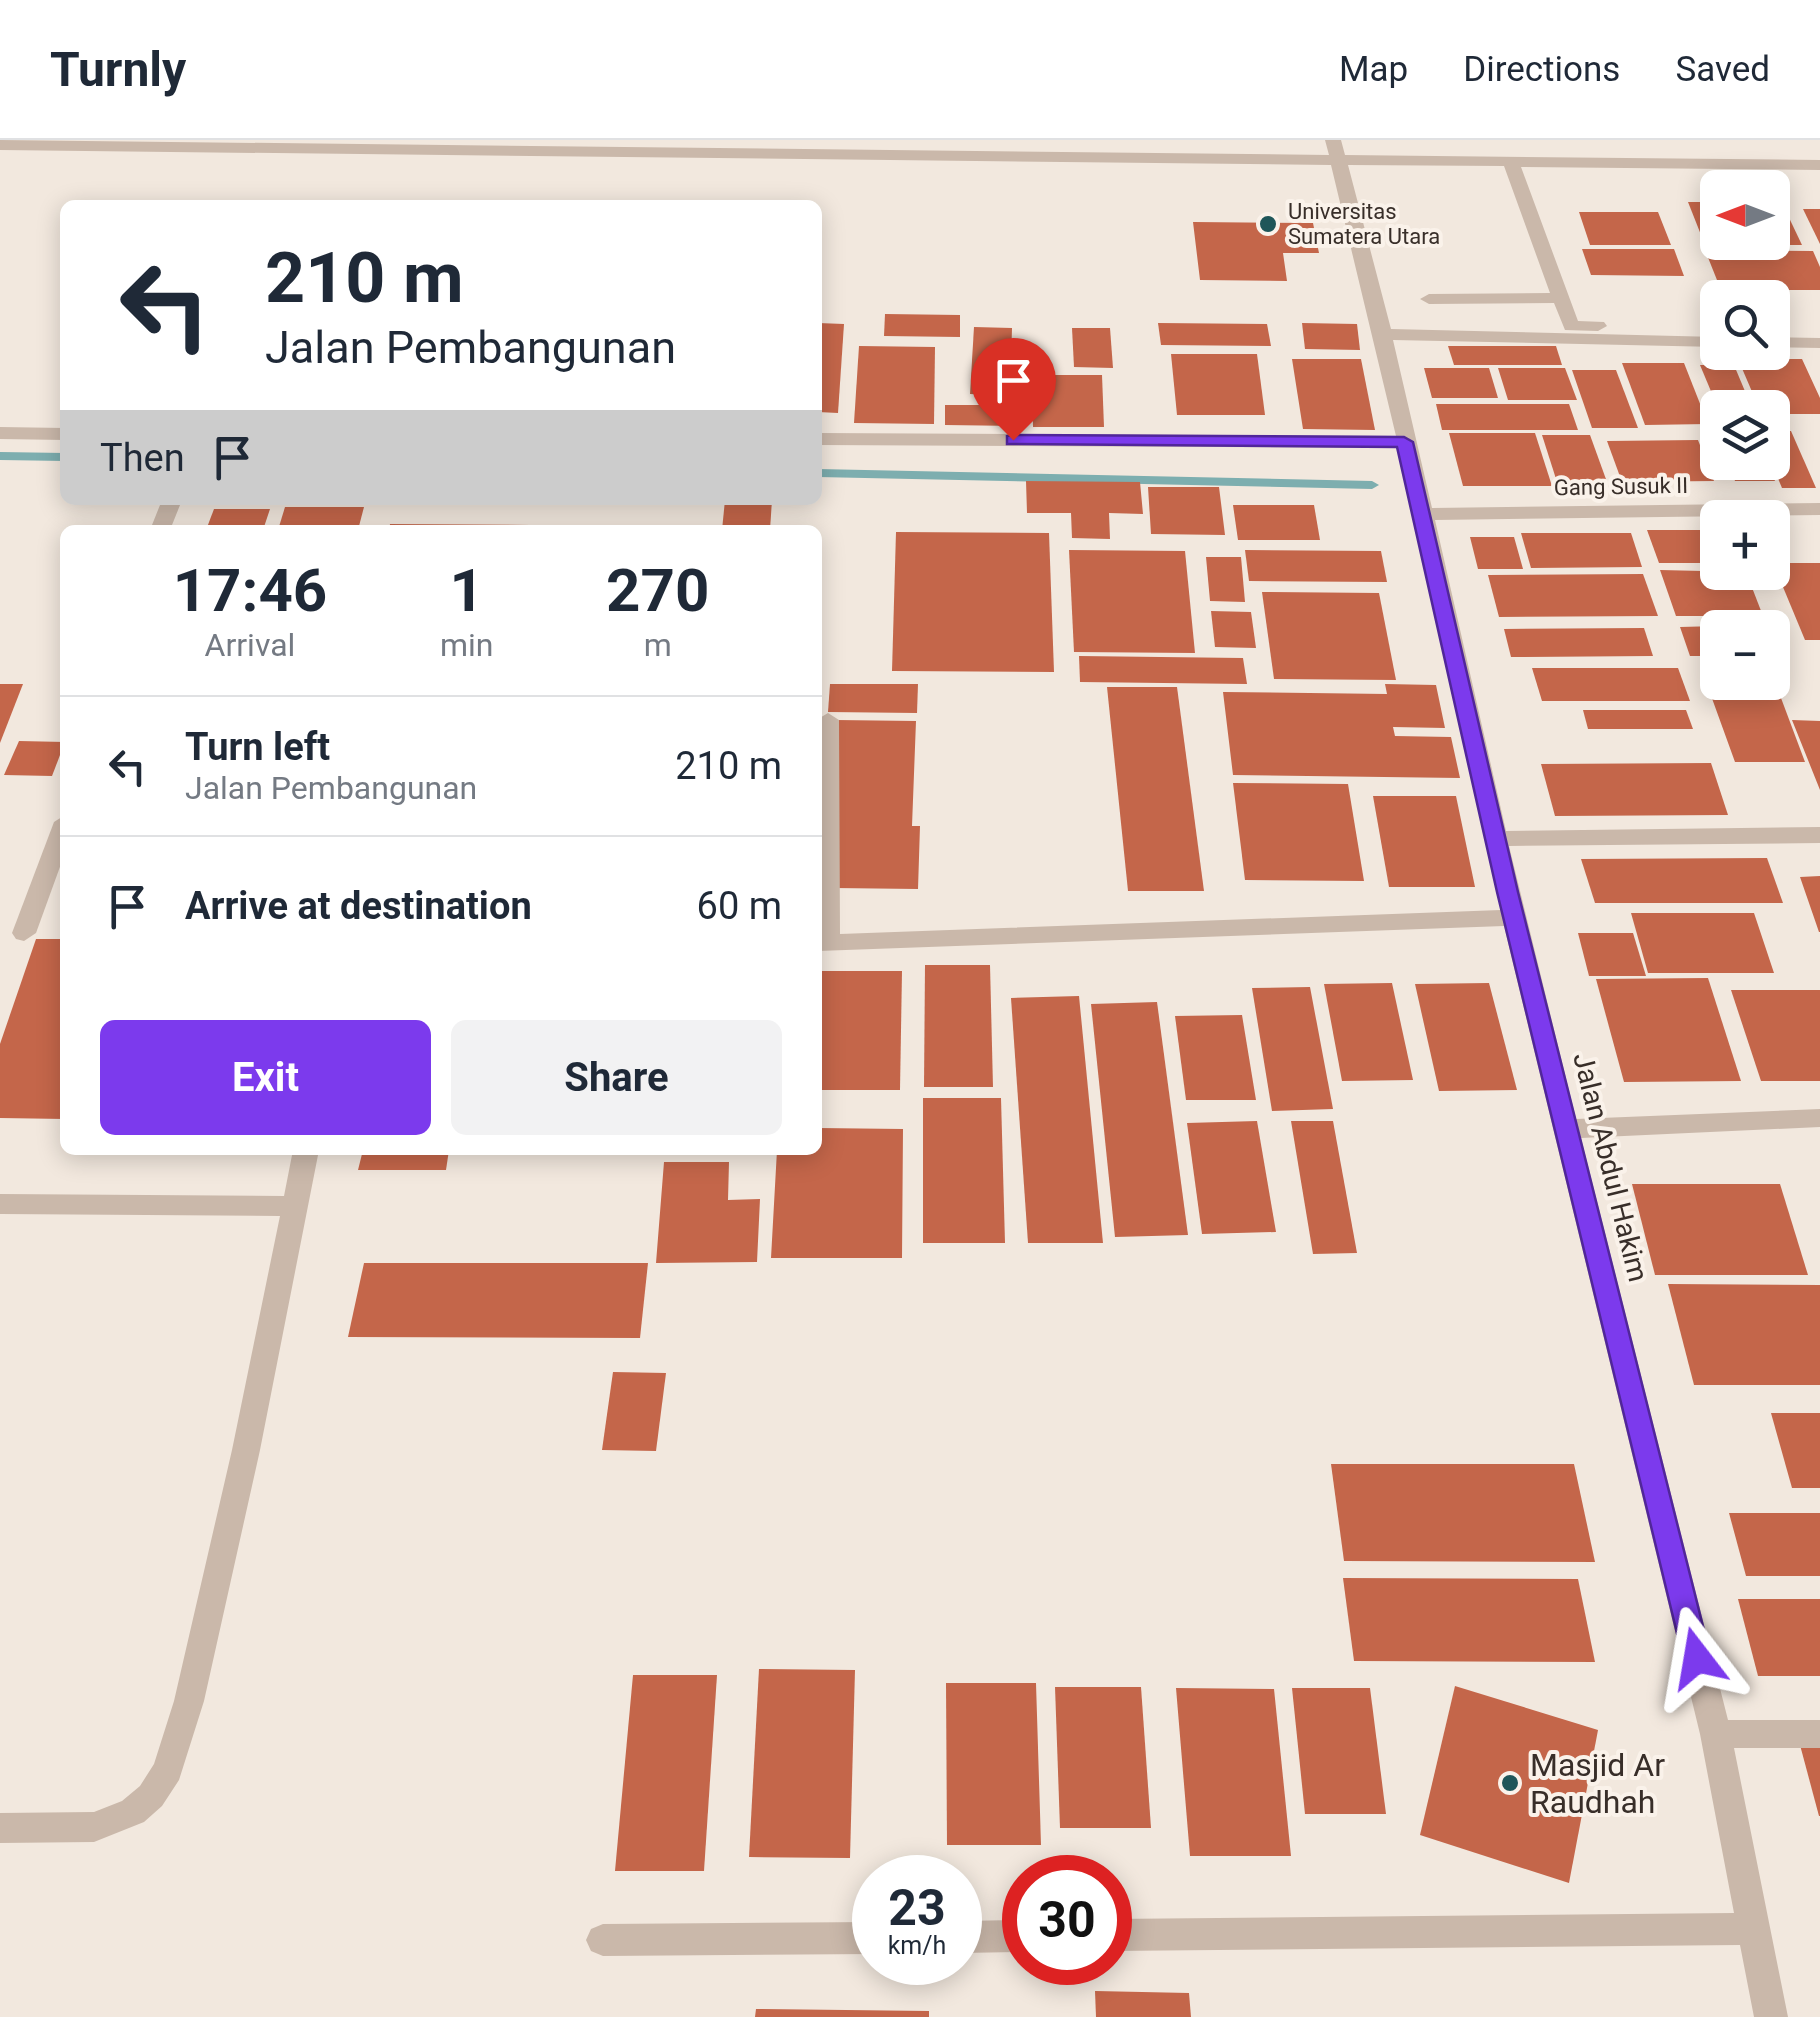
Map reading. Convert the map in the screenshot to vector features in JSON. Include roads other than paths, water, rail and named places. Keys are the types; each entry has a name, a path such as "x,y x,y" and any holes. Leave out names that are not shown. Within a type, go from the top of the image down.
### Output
{"street":[{"name":"Jalan Abdul Hakim","path":"1334,140 1383,334 1495,839 1716,1734 1771,2017"},
{"path":"1751,140 1767,165"},
{"path":"0,145 267,144 1820,166"},
{"path":"1511,162 1571,326 1700,326"},
{"path":"1429,300 1559,298"},
{"path":"1790,326 1820,326"},
{"path":"1383,334 1700,342"},
{"path":"1790,342 1820,343"},
{"path":"0,433 60,434"},
{"path":"822,439 1404,442"},
{"name":"Gang Susuk II","path":"1423,514 1820,508"},
{"path":"828,720 823,943 1514,918"},
{"path":"1495,839 1820,834"},
{"path":"24,933 60,836"},
{"path":"1569,1129 1820,1118"},
{"path":"0,1828 94,1827 133,1812 151,1796 168,1770 189,1701 242,1469 305,1155"},
{"path":"0,1204 293,1206"},
{"path":"1716,1734 1820,1734"},
{"path":"1132,1935 1751,1929"},
{"path":"603,1940 852,1938"}],"waterway":[{"path":"0,456 60,457"},
{"path":"822,473 1372,485"}],"place":[{"name":"Universitas Sumatera Utara","path":"1268,224"},
{"name":"Masjid Ar Raudhah","path":"1510,1783"}]}
